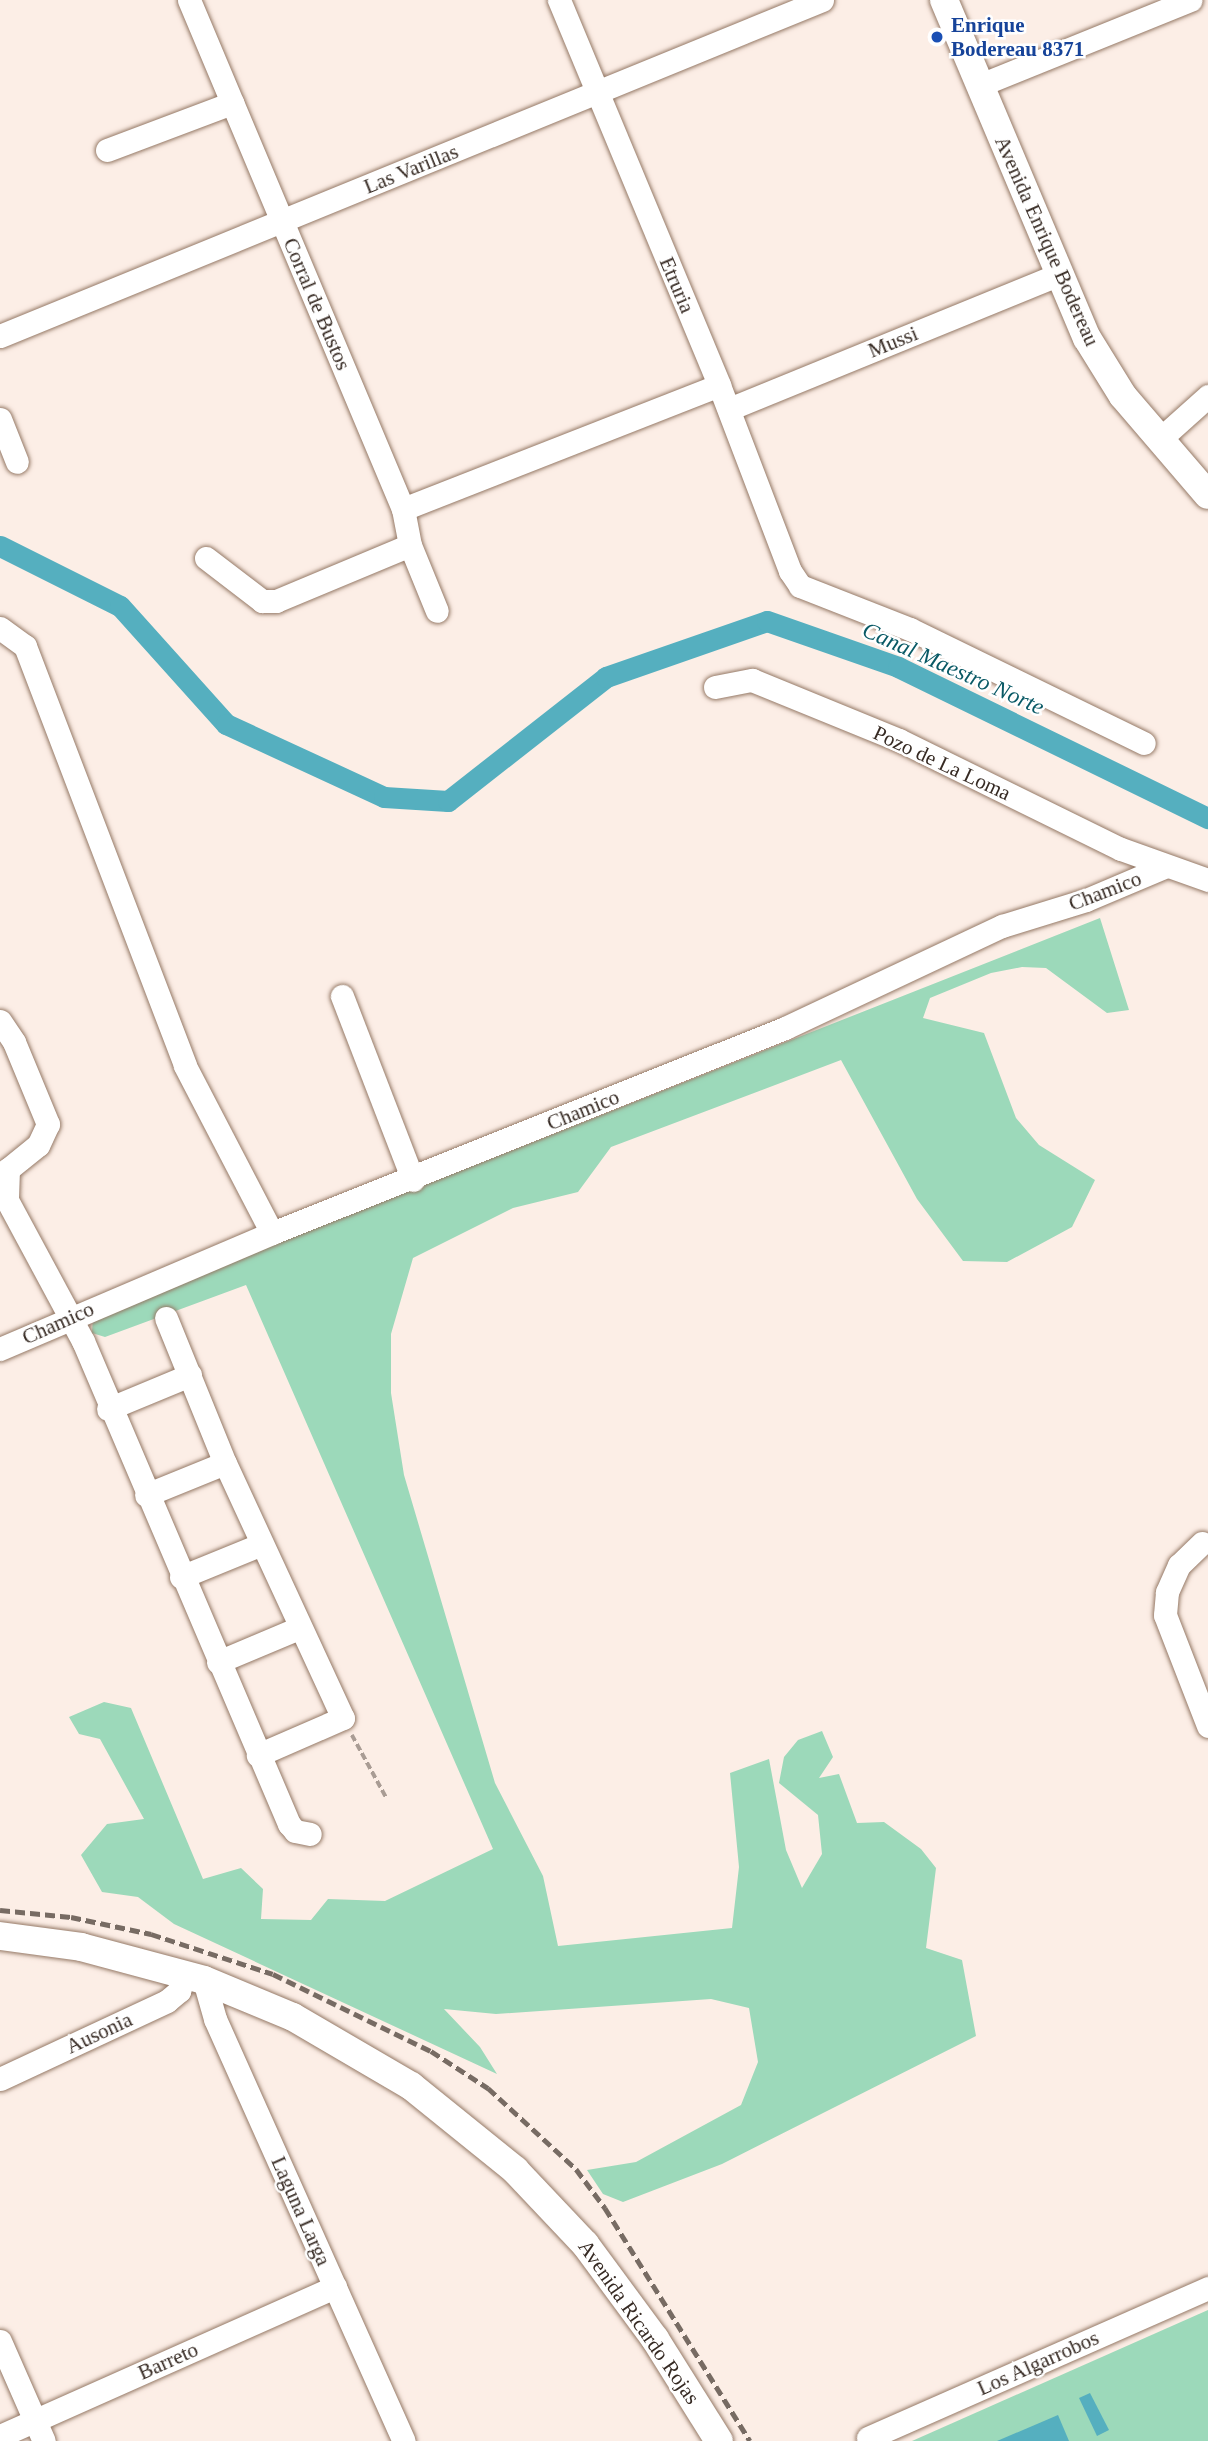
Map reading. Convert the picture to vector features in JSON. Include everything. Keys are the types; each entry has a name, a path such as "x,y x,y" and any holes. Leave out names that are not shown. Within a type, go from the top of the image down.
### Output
{"main road":[{"name":"Avenida Enrique Bodereau","path":"944,0 1057,275 1104,366 1159,440 1208,495"},
{"name":"Avenida Ricardo Rojas","path":"0,1936 81,1947 194,1977 293,2017 411,2086 492,2149 562,2217 608,2273 719,2441"}],"street":[{"name":"Corral de Bustos","path":"189,0 403,509 410,545 437,611"},
{"name":"Etruria","path":"559,0 729,409 790,571 800,586 910,629 1144,743"},
{"name":"Las Varillas","path":"0,336 822,0"},
{"path":"980,85 1190,0"},
{"path":"107,150 233,103"},
{"name":"Mussi","path":"729,409 1057,275"},
{"path":"403,509 719,385"},
{"path":"1159,440 1208,396"},
{"path":"0,419 17,462"},
{"path":"206,558 262,601 276,601 410,545"},
{"path":"0,628 25,646 185,1066 272,1233"},
{"name":"Pozo de La Loma","path":"715,687 752,680 899,740 1164,867"},
{"path":"1164,867 1208,880"},
{"name":"Chamico","path":"0,1349 272,1233 413,1180 785,1028 1002,926 1086,900 1164,867"},
{"path":"342,996 413,1180"},
{"path":"0,1021 14,1042 48,1124 38,1145 8,1168 7,1200 71,1317 108,1409 289,1824 295,1831 310,1834"},
{"path":"166,1318 225,1463 299,1628 343,1718 258,1755"},
{"path":"108,1409 190,1375"},
{"path":"146,1495 225,1463"},
{"path":"1202,1543 1180,1565 1167,1592 1165,1615 1208,1726"},
{"path":"181,1577 262,1544"},
{"path":"218,1662 299,1628"},
{"name":"Ausonia","path":"0,2079 167,2001 194,1977"},
{"name":"Laguna Larga","path":"194,1977 404,2441"},
{"name":"Barreto","path":"0,2436 39,2431 335,2287"},
{"name":"Los Algarrobos","path":"868,2438 1208,2288"},
{"path":"0,2341 39,2431"}],"path":[{"path":"343,1718 387,1799"}],"green space":[{"path":"1100,918 1129,1010 1107,1013 1046,968 1022,967 991,973 930,998 923,1018 984,1033 1016,1118 1039,1145 1095,1180 1072,1227 1007,1262 963,1261 917,1199 841,1060 611,1147 578,1192 513,1208 413,1258 391,1334 391,1393 404,1475 495,1783 543,1876 558,1946 732,1928 739,1867 730,1773 769,1759 786,1850 802,1888 822,1854 818,1815 779,1783 784,1757 798,1740 822,1731 833,1757 819,1778 839,1774 857,1823 884,1822 921,1849 936,1868 926,1948 962,1960 976,2036 722,2164 623,2202 603,2194 587,2170 636,2162 741,2105 758,2062 749,2008 711,1999 496,2014 444,2009 480,2047 497,2074 174,1924 138,1897 102,1892 81,1855 107,1824 144,1819 100,1739 79,1734 69,1717 104,1702 131,1708 203,1879 241,1868 263,1889 261,1919 311,1920 328,1899 385,1901 493,1849 246,1285 105,1337 92,1333 93,1316"},
{"path":"1208,2310 1208,2441 912,2441"}],"water":[{"path":"1090,2393 1109,2430 1097,2436 1079,2398"},
{"path":"1058,2415 1069,2441 997,2441"}],"waterway":[{"name":"Canal Maestro Norte","path":"0,546 120,606 226,724 384,797 448,801 606,677 767,621 898,667 1208,818"}],"railway":[{"path":"0,1910 71,1917 151,1934 273,1974 431,2051 488,2088 576,2169 605,2208 750,2441"}],"place":[{"name":"Enrique Bodereau 8371","path":"937,37"}]}
